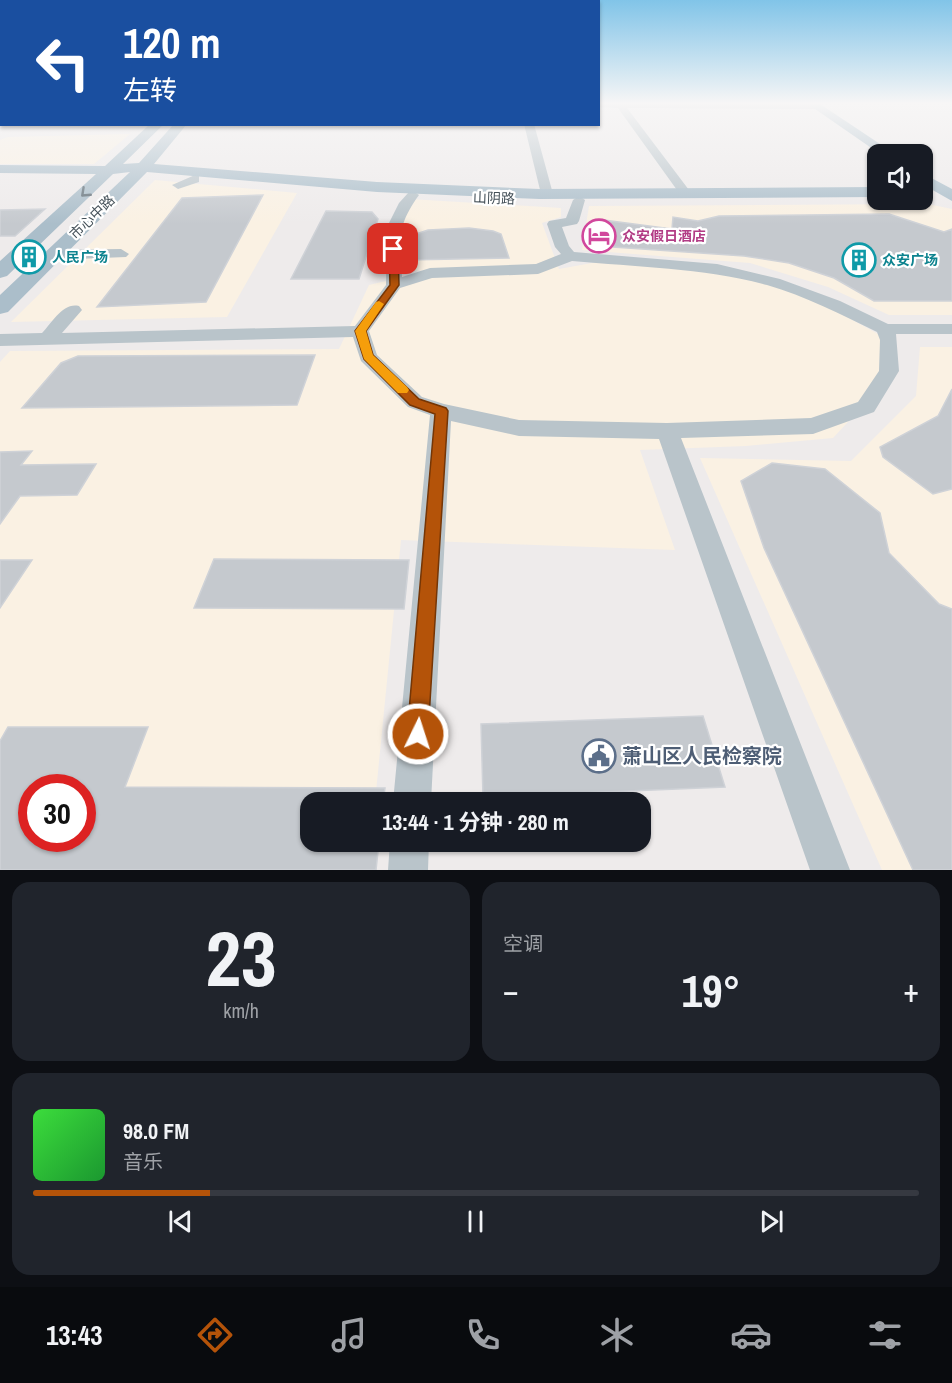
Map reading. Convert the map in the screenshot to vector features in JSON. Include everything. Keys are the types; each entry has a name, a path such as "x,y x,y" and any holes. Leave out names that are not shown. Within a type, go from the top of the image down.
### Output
{"main road":[{"name":"市心中路","path":"0,272 139,143"},
{"name":"市心中路","path":"0,307 141,170 165,143"},
{"name":"山阴路","path":"0,169 141,170 377,187 548,194 867,192"},
{"name":"山阴路","path":"141,170 195,179 413,195 579,200 867,198"},
{"path":"933,184 950,194"},
{"path":"933,192 950,194"},
{"path":"933,196 950,194"}],"street":[{"path":"534,143 548,194"},
{"path":"648,143 686,194"},
{"path":"178,185 195,179"},
{"path":"394,285 392,226 403,205 413,195"},
{"path":"570,256 562,247 554,224 572,220 579,200"},
{"path":"51,255 121,254"},
{"path":"360,331 394,285 430,273 538,269 570,256 717,269 762,279 834,305 885,329 952,329"},
{"path":"47,339 73,310"},
{"path":"360,331 368,357 415,402 441,411 519,428 667,431 813,426 866,406 889,371 889,340 885,329"},
{"path":"0,340 360,331"},
{"path":"413,792 441,411"},
{"path":"667,431 830,870"},
{"path":"408,870 409,852"}],"shaded area":[{"path":"0,143 120,143 94,164 0,164"},
{"path":"155,180 297,193 227,317 11,322"},
{"path":"409,199 561,208 561,217 542,223 559,269 614,259 710,271 803,293 889,340 874,394 833,438 746,446 640,450 675,550 401,540 376,792 300,792 300,852 370,852 368,870 0,870 0,362 10,351 339,349 369,285 428,271 455,270 394,271 398,215"},
{"name":"众安广场","path":"867,204 867,210 933,210 933,205 952,209 952,315 889,315 828,287 750,263 582,250 589,206"},
{"path":"920,347 952,347 952,870 882,870 700,458 851,461 916,396"}],"building":[{"path":"263,195 206,302 97,307 182,198"},
{"path":"45,209 15,236 0,236 0,210"},
{"path":"326,211 372,212 378,219 359,279 291,279"},
{"name":"众安广场","path":"889,214 944,232 952,229 952,301 874,301 834,278 789,263 744,256 613,247 603,220 672,229 673,217 698,221 719,216"},
{"path":"469,228 501,234 509,258 407,260 415,245 410,236 428,230"},
{"path":"315,355 297,405 22,408 61,363 78,356"},
{"path":"952,389 952,489 933,494 883,457 880,447 938,416"},
{"path":"32,451 21,465 96,464 77,495 20,496 0,524 0,452"},
{"path":"772,463 825,469 880,513 889,553 939,604 952,609 952,870 913,870 764,548 741,481"},
{"path":"214,559 409,560 404,609 194,608"},
{"path":"0,560 32,560 0,608"},
{"name":"萧山区人民检察院","path":"703,716 725,787 604,792 483,792 481,724"},
{"path":"8,727 148,727 125,787 385,788 384,792 300,792 300,852 378,852 376,870 0,870 0,741"}],"slow traffic":[{"path":"379,304 360,331 368,357 402,390"}],"place":[{"name":"众安假日酒店","path":"599,236"},
{"name":"人民广场","path":"29,257"},
{"name":"众安广场","path":"859,260"},
{"name":"萧山区人民检察院","path":"599,756"}],"route":[{"path":"393,249 394,285 360,331 368,357 415,402 441,411 418,734"}]}
